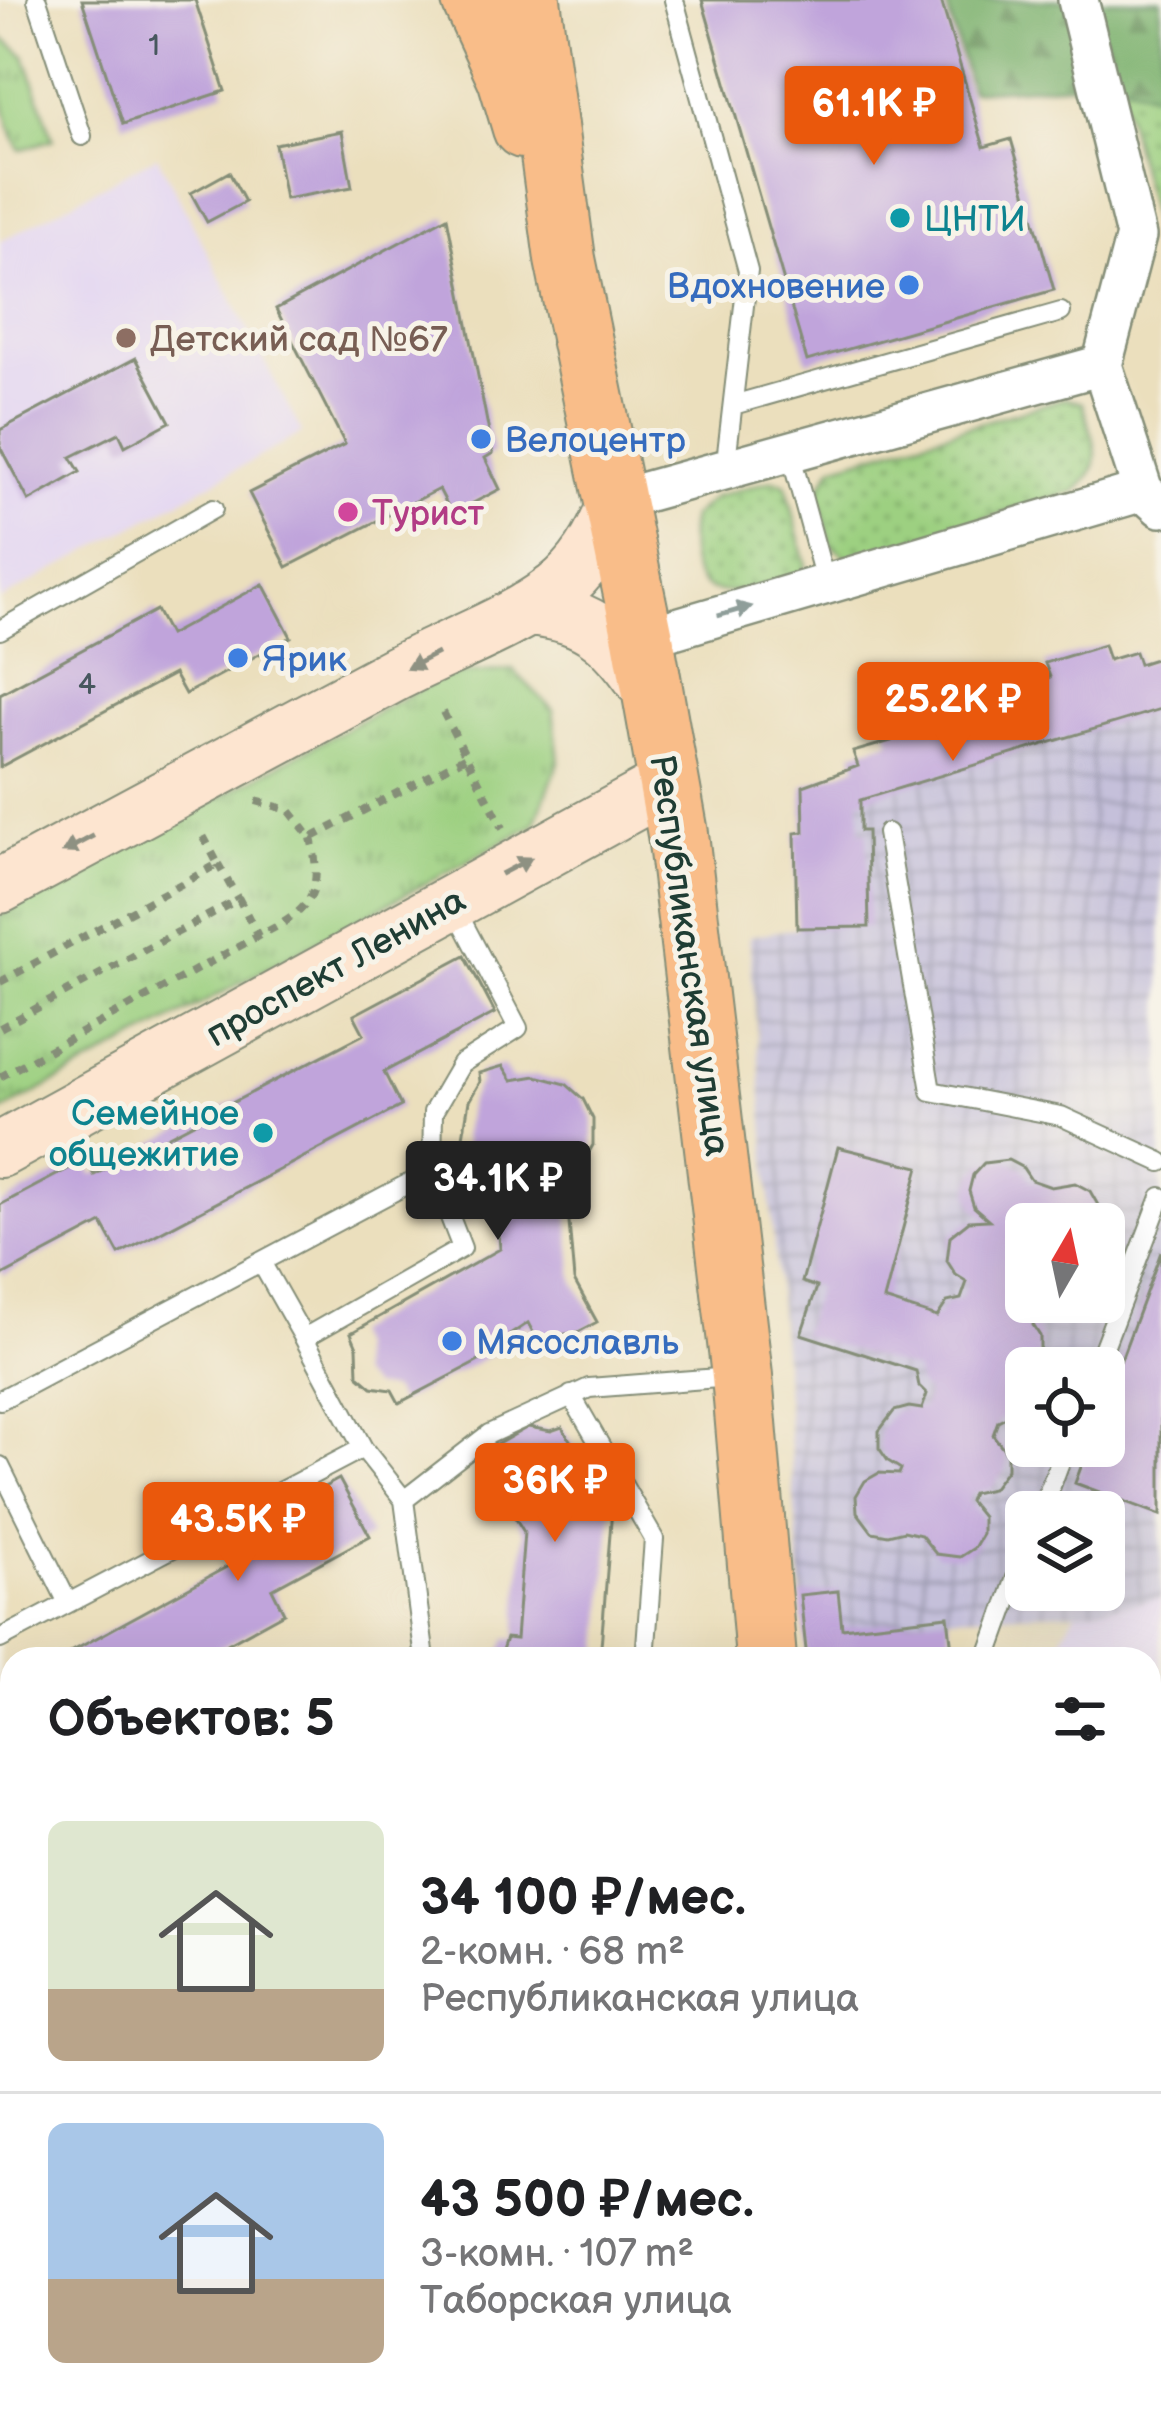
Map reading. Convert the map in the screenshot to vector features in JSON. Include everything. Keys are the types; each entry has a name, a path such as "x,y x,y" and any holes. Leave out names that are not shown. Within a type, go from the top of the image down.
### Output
{"main road":[{"name":"Республиканская улица","path":"472,0 508,78 565,259"},
{"name":"Республиканская улица","path":"530,0 565,259 670,783 713,1107 765,1647"},
{"path":"0,886 418,662 527,609 560,587 587,560 616,500"},
{"path":"527,609 562,612 595,627 623,651 654,696"},
{"name":"проспект Ленина","path":"0,1150 670,783"}],"street":[{"path":"644,638 826,584 1152,500 1102,365 1136,236 1078,0"},
{"path":"616,500 1102,365"}],"lane":[{"path":"37,0 82,136"},
{"path":"674,0 748,271 725,470"},
{"path":"733,405 1061,312"},
{"path":"790,452 826,584"},
{"path":"0,630 213,509"},
{"path":"887,833 931,1091 1061,1116 1161,1162"},
{"path":"304,1338 462,1248 432,1171 433,1112 461,1064 518,1028 452,902"},
{"path":"0,1400 432,1171"},
{"path":"1104,1347 1161,1197"},
{"path":"261,1262 363,1448 404,1500 423,1647"},
{"path":"404,1500 489,1434 590,1388 742,1376"},
{"path":"572,1395 654,1539 646,1647"},
{"path":"0,1639 363,1448"},
{"path":"0,1466 68,1604"},
{"path":"991,1647 1005,1609"}],"path":[{"path":"443,712 511,843"},
{"path":"310,838 466,757"},
{"path":"0,1077 306,909 316,883 310,838 289,810 249,799"},
{"path":"211,818 198,825 258,937"},
{"path":"0,982 218,864"},
{"path":"0,1028 238,899"}],"shaded area":[{"name":"Детский сад №67","path":"157,156 302,433 0,600 0,242"},
{"path":"1135,652 1139,664 1161,657 1161,1599 1125,1605 1125,1491 1005,1491 1005,1611 1083,1611 949,1616 952,1647 806,1647 749,936 797,928 795,833 804,831 803,786 857,766 853,752 890,741 887,728"},
{"path":"1161,1599 1161,1647 1056,1647 1076,1612 1125,1611 1125,1605"}],"green space":[{"path":"945,0 1161,0 1161,104 1158,96 1118,81 971,91"},
{"path":"0,36 25,56 53,139 20,150 13,137 1,81"},
{"path":"1118,81 1158,96 1161,104 1161,255"},
{"path":"1065,398 1082,403 1096,451 1092,471 1074,492 849,559 831,545 818,491 833,466"},
{"path":"773,480 786,484 806,565 801,574 734,591 704,585 694,572 691,518 714,497"},
{"path":"513,670 553,710 559,762 534,825 0,1112 0,915 446,675"}],"building":[{"path":"82,0 195,0 225,91 123,124"},
{"name":"ЦНТИ","path":"702,0 941,0 984,147 1011,139 1054,290 807,361"},
{"path":"342,131 352,187 285,199 275,144"},
{"path":"229,172 245,202 207,222 191,193"},
{"path":"447,217 493,453 485,458 500,489 452,514 439,489 287,567 249,493 345,444 276,309"},
{"path":"136,358 170,422 125,446 119,433 71,457 80,472 29,501 0,447 0,430"},
{"path":"263,584 291,637 185,694 174,674 0,767 0,694 156,610 169,635"},
{"path":"1104,645 1109,660 1135,652 1139,664 1161,657 1161,709 860,800 860,831 867,831 869,927 797,928 795,833 804,832 803,786 858,766 853,752 891,741 887,728 920,717 917,706 975,689 979,700 1004,692 1000,681 1021,675 1024,685 1050,677 1045,663"},
{"name":"Семейное общежитие","path":"465,956 495,1013 384,1072 401,1106 119,1254 102,1223 4,1275 0,1205 85,1160 94,1175 364,1034 354,1015"},
{"path":"503,1066 512,1080 536,1076 566,1084 583,1099 593,1119 593,1145 582,1164 587,1187 566,1188 574,1280 597,1322 578,1332 548,1337 534,1334 528,1323 510,1335 515,1342 399,1403 392,1390 372,1387 358,1375 357,1347 351,1333 500,1249 496,1193 469,1163 463,1137 479,1073"},
{"path":"838,1147 919,1167 884,1300 937,1317 947,1302 961,1299 967,1282 947,1261 950,1236 969,1221 989,1220 974,1207 969,1191 973,1175 984,1163 1008,1160 1023,1168 1031,1180 1051,1187 1075,1183 1090,1191 1097,1203 1005,1203 1005,1323 1034,1323 1040,1347 1005,1347 1005,1418 998,1421 993,1435 1005,1450 1007,1469 992,1489 972,1493 969,1501 982,1517 982,1534 974,1548 960,1557 936,1554 921,1535 872,1532 857,1512 856,1496 865,1481 879,1473 899,1474 901,1469 879,1448 879,1431 894,1411 922,1409 927,1394 919,1386 916,1371 801,1334 817,1287 802,1282"},
{"path":"1161,1252 1161,1515 1125,1502 1125,1491 1096,1491 1075,1483 1081,1467 1125,1467 1125,1349"},
{"path":"528,1427 551,1431 562,1427 612,1509 601,1647 503,1647 506,1638 516,1639 524,1532 497,1488 489,1493 487,1469 496,1445"},
{"path":"339,1479 370,1536 272,1589 284,1613 222,1647 80,1647 234,1563 223,1542"},
{"path":"838,1591 842,1628 948,1616 952,1647 806,1647 800,1595"}],"place":[{"name":"ЦНТИ","path":"900,218"},
{"name":"Вдохновение","path":"909,285"},
{"name":"Детский сад №67","path":"126,338"},
{"name":"Велоцентр","path":"481,439"},
{"name":"Турист","path":"348,512"},
{"name":"Ярик","path":"238,658"},
{"name":"Семейное общежитие","path":"263,1133"},
{"name":"Мясославль","path":"452,1341"}]}
